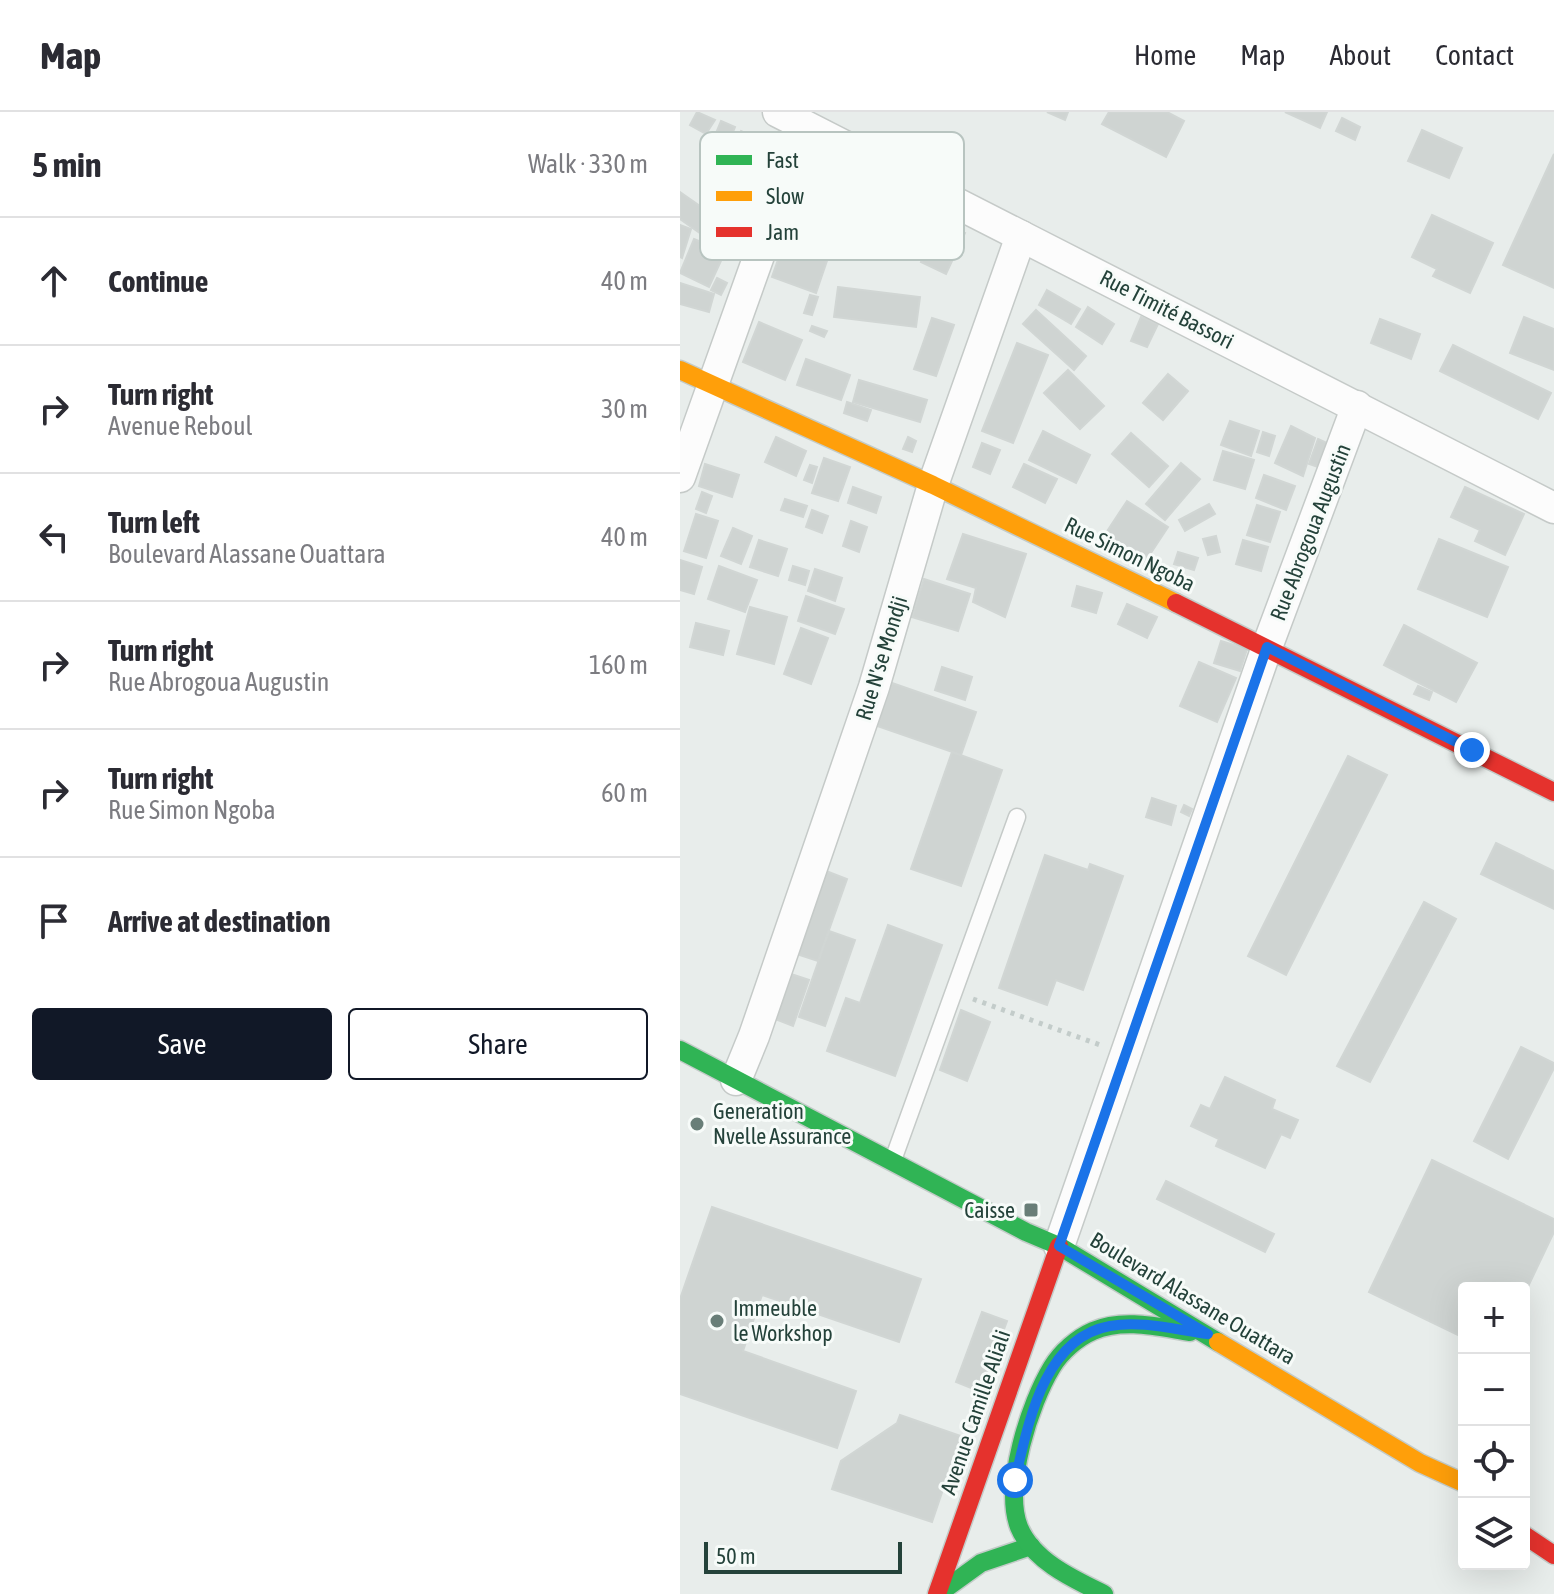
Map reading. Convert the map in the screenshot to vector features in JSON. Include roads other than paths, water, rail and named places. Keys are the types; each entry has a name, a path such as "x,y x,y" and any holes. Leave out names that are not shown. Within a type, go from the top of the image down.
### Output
{"main road":[{"name":"Rue Simon Ngoba","path":"680,370 933,485 1267,647 1554,792"},
{"name":"Boulevard Alassane Ouattara","path":"680,1050 1059,1246 1420,1463 1458,1480"},
{"name":"Avenue Camille Aliali","path":"937,1594 1059,1246"},
{"path":"1104,1594 1059,1571 1031,1546 1019,1525 1014,1503 1015,1480 1024,1439 1043,1386 1052,1368 1079,1338 1108,1326 1135,1324 1208,1334"},
{"path":"1420,1463 1458,1489"},
{"path":"1530,1539 1554,1555"},
{"path":"937,1594 979,1562 1031,1546"}],"street":[{"name":"Rue Timité Bassori","path":"778,112 816,132"},
{"name":"Rue Timité Bassori","path":"964,207 1554,508"},
{"name":"Rue N'se Mondji","path":"736,1080 754,1036 874,687 933,485 1021,236"},
{"path":"680,477 758,260"},
{"name":"Rue Abrogoua Augustin","path":"1059,1246 1267,647 1357,406"}],"lane":[{"path":"893,1162 1017,817"}],"place":[{"name":"Generation Nvelle Assurance","path":"697,1124"},
{"name":"Caisse","path":"1031,1210"},
{"name":"Immeuble le Workshop","path":"717,1321"}]}
